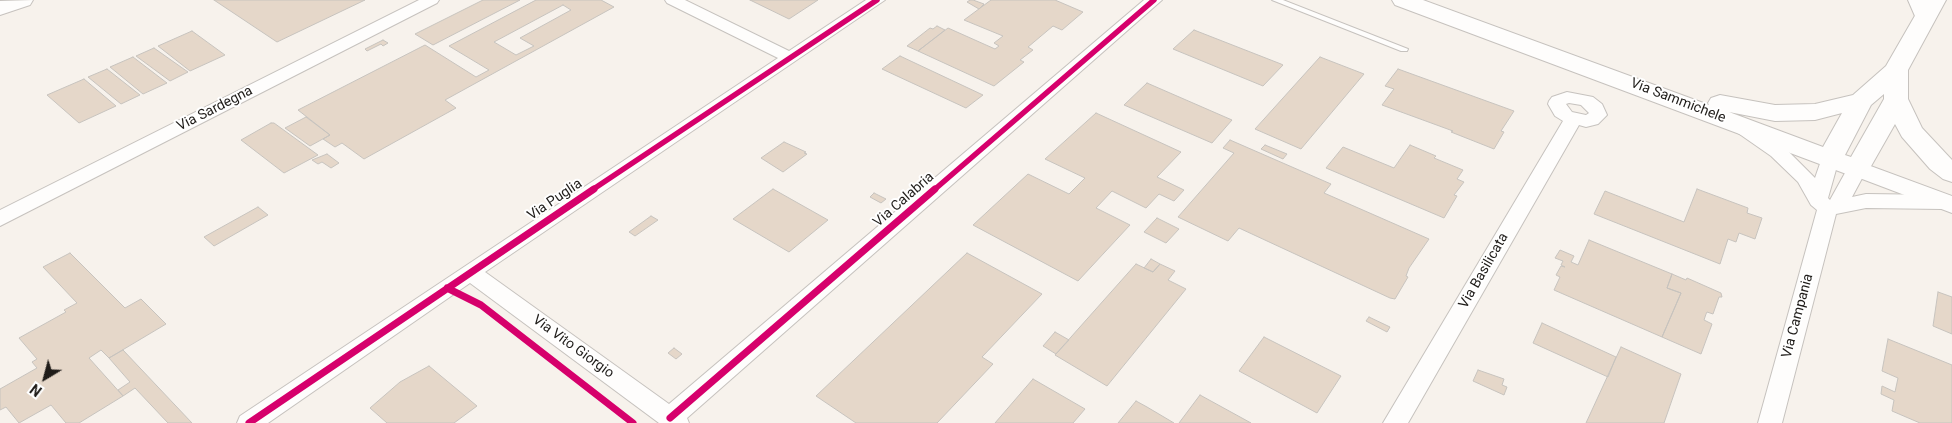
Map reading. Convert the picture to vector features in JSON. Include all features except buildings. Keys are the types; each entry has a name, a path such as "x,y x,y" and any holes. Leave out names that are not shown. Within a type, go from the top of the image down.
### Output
{"main road":[{"path":"0,8 22,0"},
{"name":"Via Sammichele","path":"1403,0 1858,169"},
{"path":"1935,0 1920,10 1896,70 1896,98 1911,131 1939,163 1952,173"},
{"path":"1830,158 1861,101 1896,70"},
{"path":"1628,82 1734,106 1775,113 1815,112 1861,101"},
{"path":"1858,169 1896,98"}],"street":[{"name":"Via Sardegna","path":"0,219 431,0"},
{"path":"673,0 790,58"},
{"name":"Via Puglia","path":"249,423 470,272 877,0"},
{"name":"Via Calabria","path":"673,421 1154,0"},
{"name":"Via Basilicata","path":"1395,423 1572,119"},
{"path":"1738,124 1778,152 1805,178 1828,205 1866,201 1947,203"},
{"name":"Via Campania","path":"1770,423 1828,205 1830,158"},
{"name":"Via Sammichele","path":"1858,169 1947,203"},
{"name":"Via Campania","path":"1828,205 1858,169"},
{"name":"Via Vito Giorgio","path":"470,272 673,421"}],"lane":[{"path":"1276,0 1404,49"}],"cycle path":[{"path":"249,423 470,272 877,0"},
{"path":"670,418 1154,0"},
{"path":"447,288 481,305 633,423"}]}
